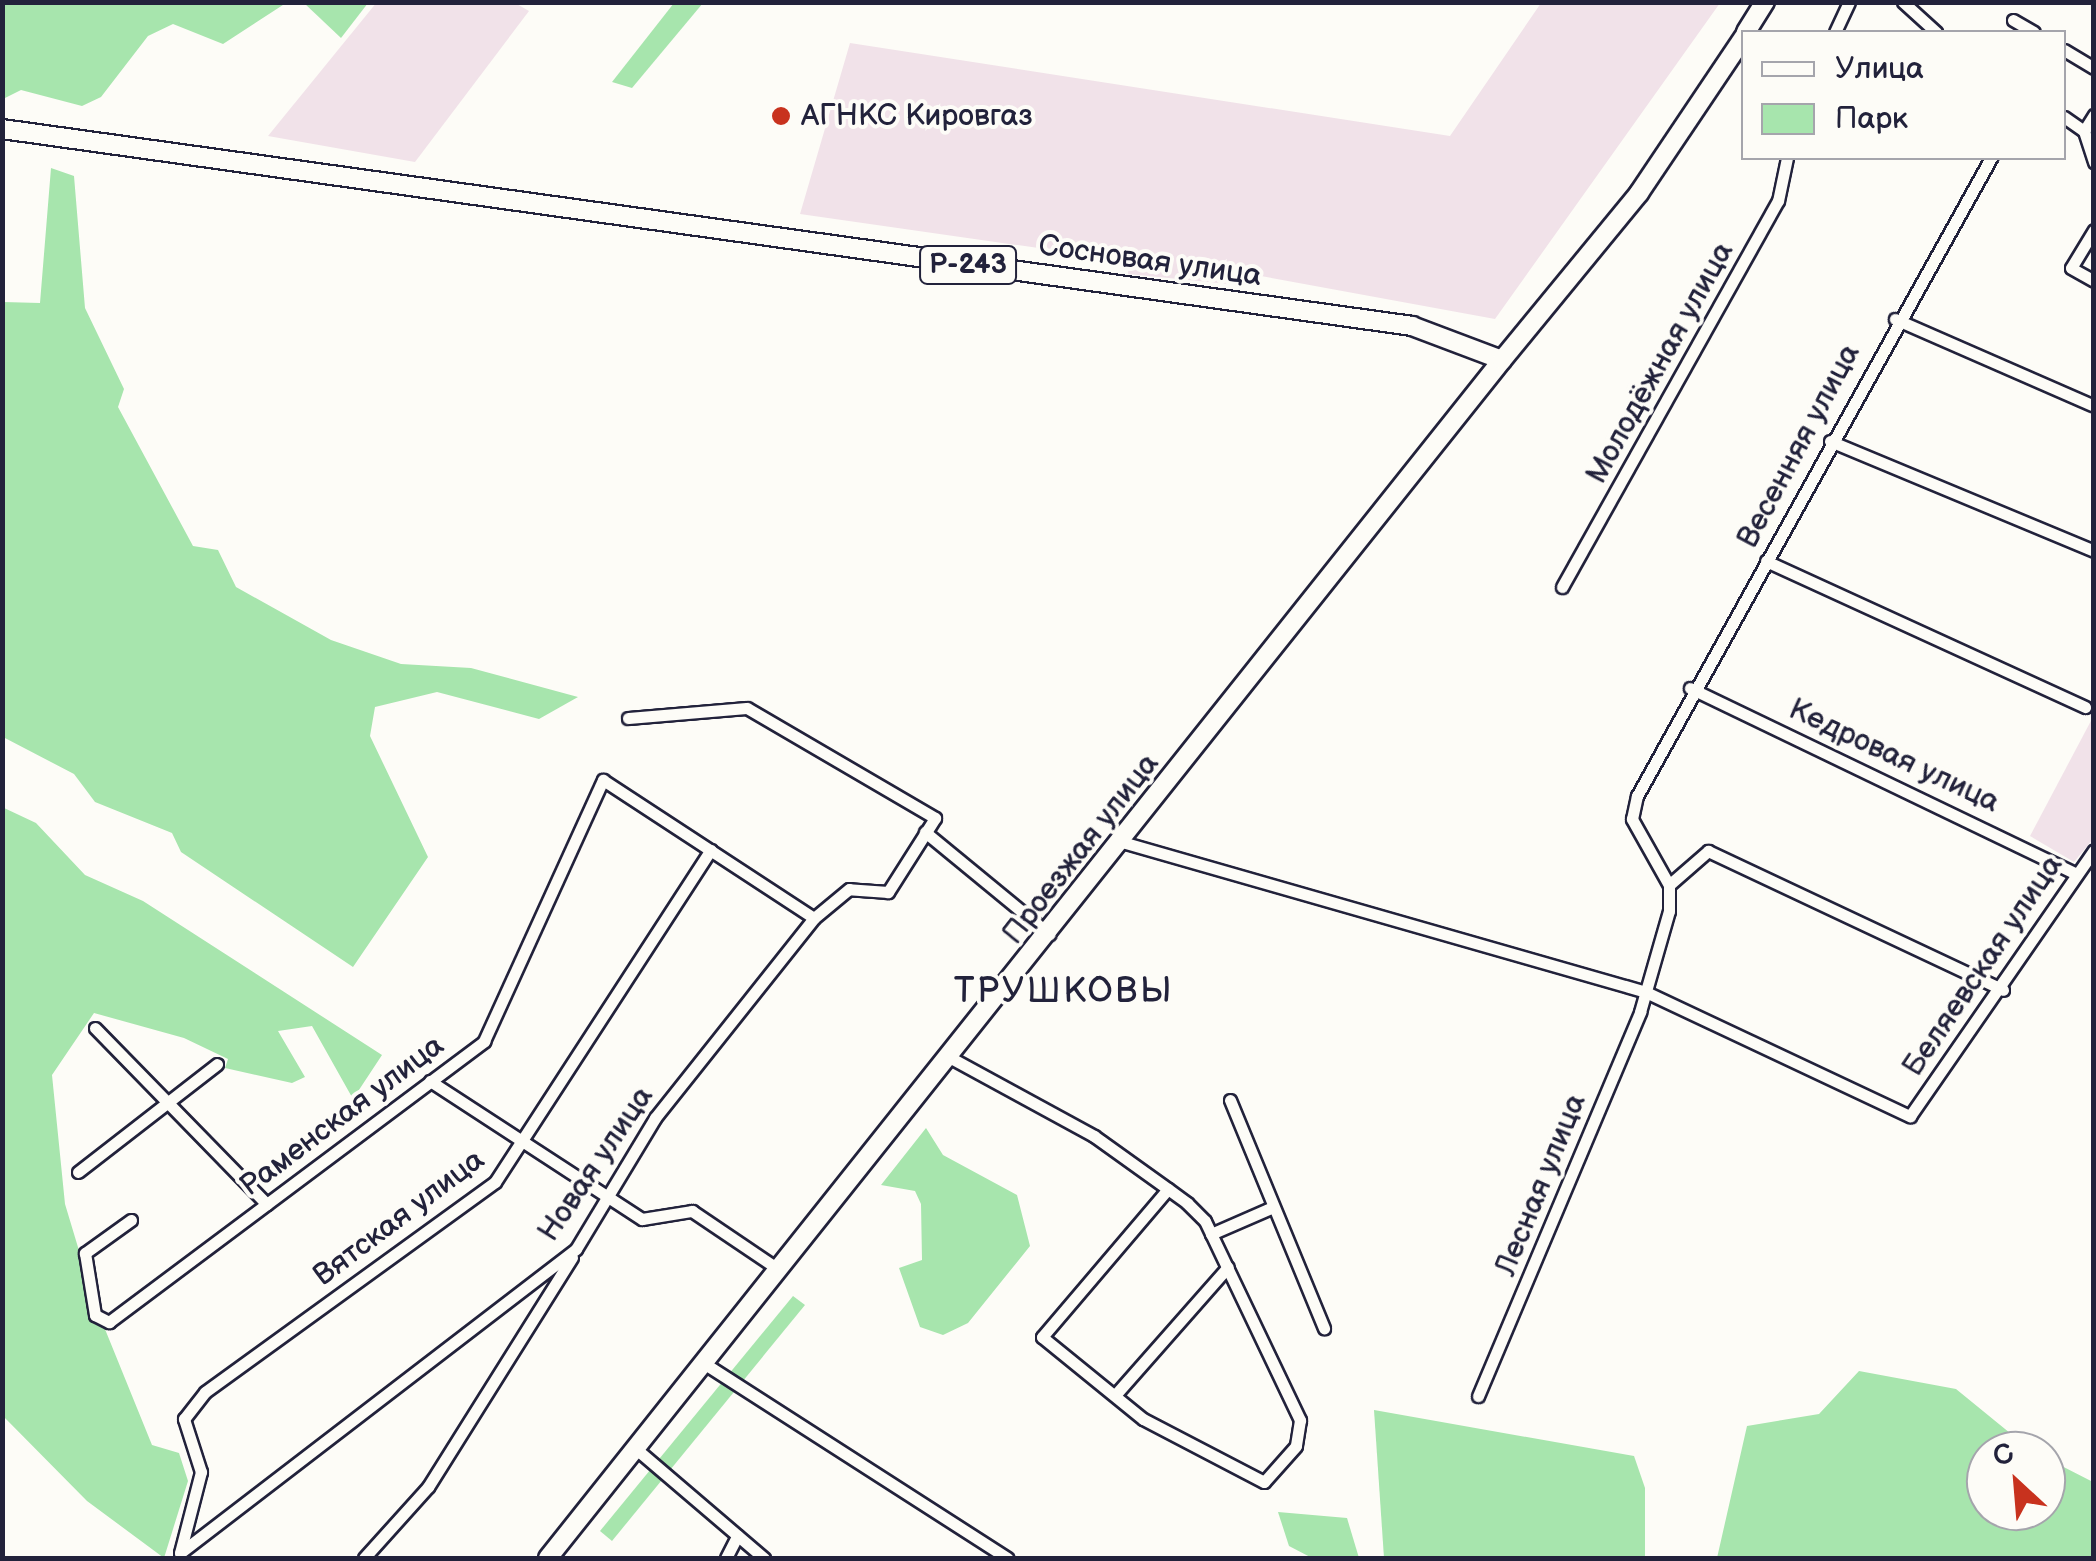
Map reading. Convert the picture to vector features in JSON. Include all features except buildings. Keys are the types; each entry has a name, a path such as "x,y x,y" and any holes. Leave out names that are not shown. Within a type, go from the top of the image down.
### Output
{"main road":[{"name":"Проезжая улица","path":"1748,30 1764,2"},
{"name":"Проезжая улица","path":"548,1558 775,1267 951,1058 1502,360 1639,193 1741,41"},
{"name":"Сосновая улица","path":"2,129 1412,326 1502,360"}],"street":[{"path":"1836,30 1849,2"},
{"path":"1903,2 1934,30"},
{"path":"2013,20 2030,30"},
{"path":"2066,51 2094,68"},
{"path":"2084,131 2094,115"},
{"path":"2066,118 2084,131 2092,157"},
{"name":"Молодёжная улица","path":"1562,587 1778,201 1788,160"},
{"name":"Весенняя улица","path":"1669,885 1632,819 1655,760 1690,688 1766,561 1895,318 1990,160"},
{"path":"2094,230 2071,268 2094,281"},
{"path":"1895,318 2092,405"},
{"path":"1830,441 2094,552"},
{"path":"1766,561 2085,707"},
{"name":"Кедровая улица","path":"1690,688 2075,872"},
{"path":"628,718 747,708 936,818 925,832 1049,934"},
{"name":"Раменская улица","path":"131,1220 84,1252 95,1315 109,1322 484,1041 603,780 711,850"},
{"name":"Новая улица","path":"177,1556 576,1248 605,1195 814,918 849,889 888,892 925,832"},
{"name":"Беляевская улица","path":"1122,842 1641,990 1910,1116 2003,990 2075,872 2094,850"},
{"path":"711,850 814,918"},
{"name":"Вятская улица","path":"177,1556 201,1472 184,1418 205,1392 495,1182 528,1142 711,850"},
{"path":"1669,885 1708,851 2003,990"},
{"name":"Лесная улица","path":"1478,1396 1641,990 1669,885"},
{"path":"95,1028 267,1204"},
{"path":"951,1058 1094,1136 1168,1189 1211,1234 1300,1420 1296,1446 1264,1482 1143,1418 1042,1337 1168,1189"},
{"path":"78,1172 217,1064"},
{"path":"430,1081 651,1224 692,1211 775,1267"},
{"path":"1230,1100 1324,1328"},
{"path":"1211,1234 1274,1207"},
{"path":"364,1558 428,1487 576,1248"},
{"path":"1116,1394 1228,1267"},
{"path":"702,1362 1008,1558"},
{"path":"634,1448 764,1558"},
{"path":"726,1558 737,1536"}],"shaded area":[{"path":"377,2 515,3 529,11 415,162 268,136"},
{"path":"1541,3 1720,3 1495,319 1261,276 1259,287 1128,274 1129,261 800,214 850,43 1450,136"},
{"path":"2093,717 2093,839 2074,862 2030,836"}],"green space":[{"path":"3,2 286,3 223,44 173,24 148,36 101,97 82,106 21,90 3,99"},
{"path":"304,3 368,3 341,38"},
{"path":"674,3 703,3 632,88 612,82"},
{"path":"51,168 74,176 85,308 124,389 118,407 193,546 218,550 236,587 331,640 401,664 471,668 578,697 539,719 437,692 375,707 370,736 428,857 353,967 181,852 172,833 95,802 74,774 3,737 3,302 40,303"},
{"path":"2,807 36,823 85,875 143,901 382,1055 353,1099 312,1026 278,1031 305,1077 292,1083 225,1068 228,1059 184,1038 94,1013 52,1075 65,1204 96,1307 152,1445 179,1453 188,1481 164,1558 87,1501 3,1416"},
{"path":"926,1128 943,1155 1017,1195 1030,1246 968,1323 943,1335 920,1327 899,1268 922,1260 921,1204 915,1191 881,1185"},
{"path":"793,1296 805,1305 612,1541 600,1531"},
{"path":"1859,1371 1956,1389 2007,1431 1966,1431 1966,1531 2066,1531 2066,1468 2093,1482 2093,1558 1717,1558 1747,1426 1819,1414"},
{"path":"1374,1410 1634,1456 1645,1488 1645,1558 1384,1558"},
{"path":"1278,1512 1347,1518 1359,1558 1312,1558 1289,1546"}],"place":[{"name":"АГНКС Кировгаз","path":"781,116"}],"district":[{"name":"ТРУШКОВЫ","path":"1064,992"}]}
